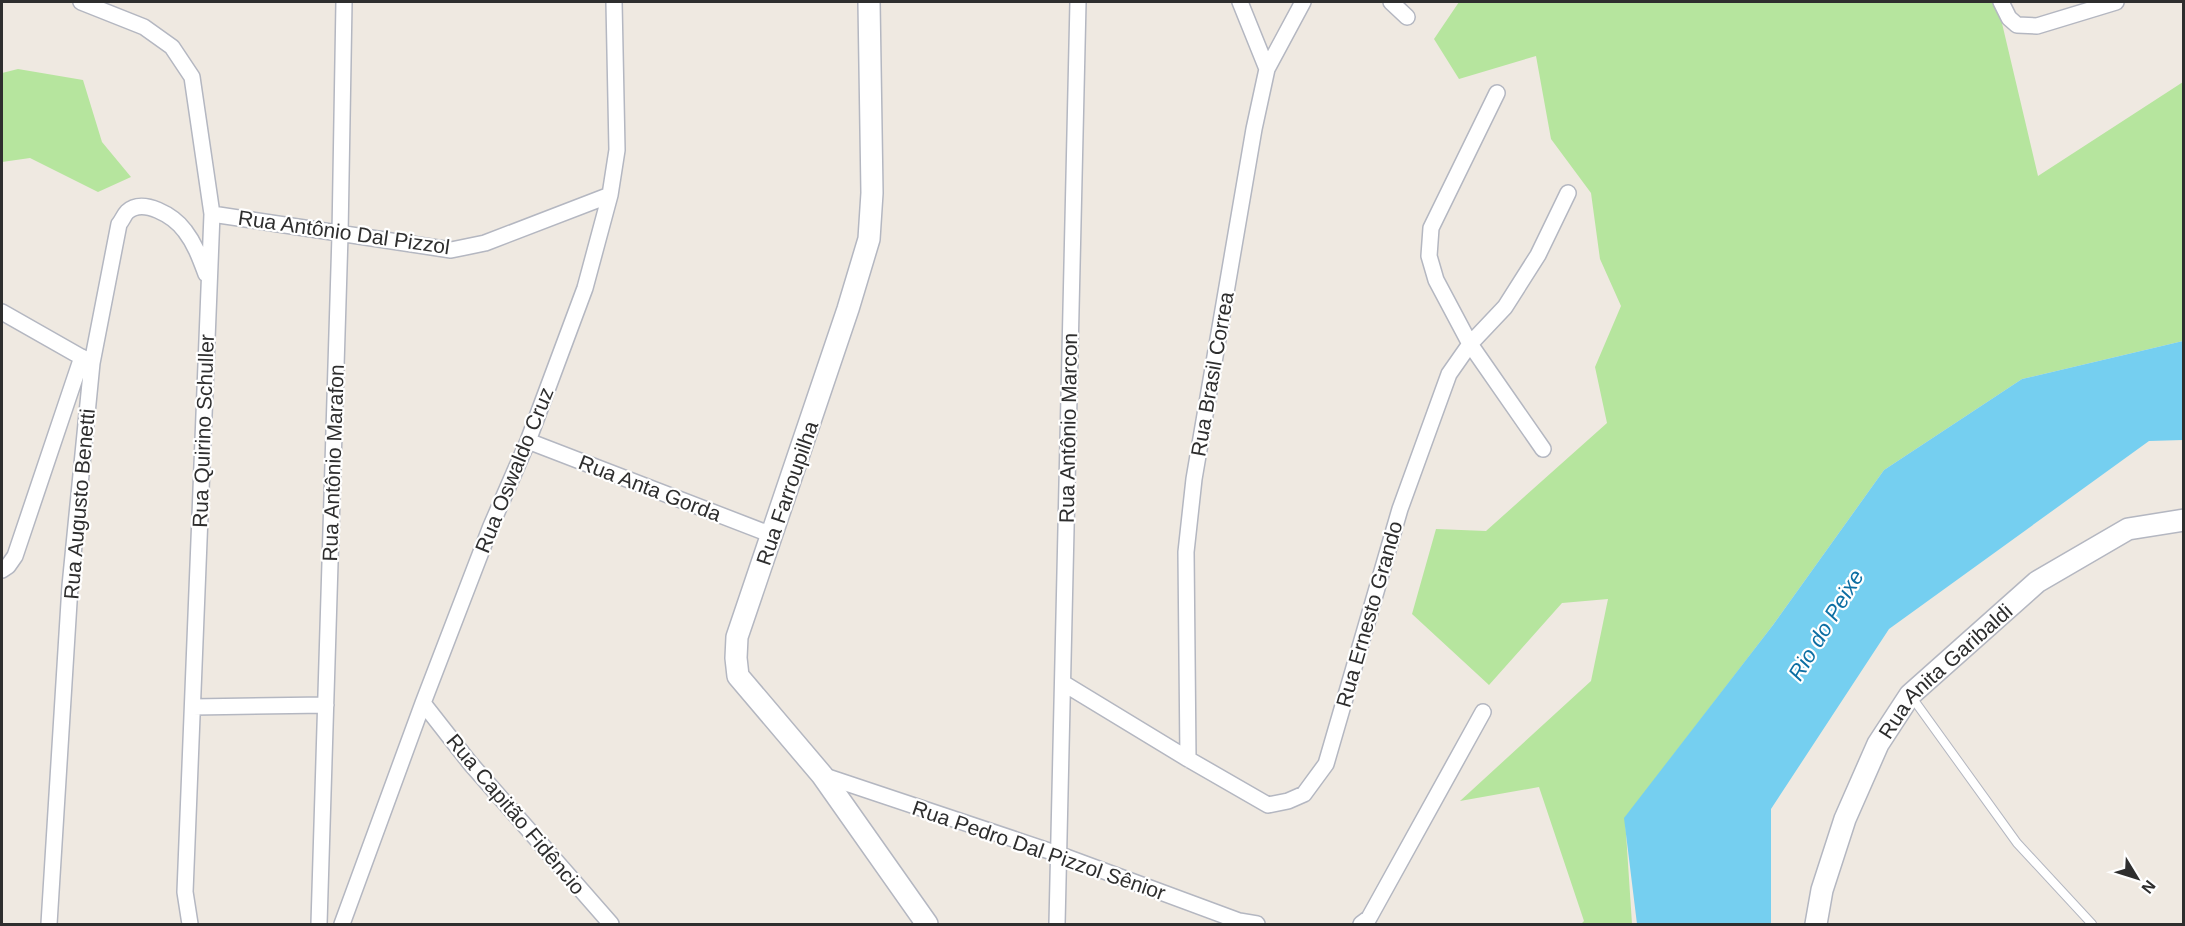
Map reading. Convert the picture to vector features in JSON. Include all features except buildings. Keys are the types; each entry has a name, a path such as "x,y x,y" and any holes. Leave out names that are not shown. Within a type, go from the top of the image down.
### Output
{"street":[{"name":"Rua Quirino Schuller","path":"81,2 144,27 172,47 192,77 212,214 185,892 190,924"},
{"name":"Rua Antônio Marafon","path":"319,924 340,235 344,2"},
{"name":"Rua Oswaldo Cruz","path":"342,924 423,703 491,526 528,441 585,288 610,195 617,150 614,2"},
{"name":"Rua Farroupilha","path":"869,2 872,193 869,239 849,309 737,637 736,658 738,676 822,775 927,924"},
{"name":"Rua Antônio Marcon","path":"1057,924 1078,2"},
{"path":"1240,2 1266,69"},
{"name":"Rua Brasil Correa","path":"1188,759 1186,552 1196,467 1266,69 1303,2"},
{"path":"1392,2 1407,17"},
{"path":"2001,2 2008,18 2017,25 2037,26 2115,2"},
{"path":"1497,93 1431,228 1429,256 1436,280 1470,344 1544,449"},
{"name":"Rua Ernesto Grando","path":"1063,683 1268,805 1288,801 1305,794 1326,764 1400,509 1449,374 1470,344 1505,307 1538,255 1568,193"},
{"name":"Rua Antônio Dal Pizzol","path":"212,214 451,250 486,243 610,195"},
{"name":"Rua Augusto Benetti","path":"49,924 87,360 119,224 128,211 143,206 165,214 183,228 197,249 209,282"},
{"path":"2,312 87,360 15,556 2,569"},
{"name":"Rua Anta Gorda","path":"528,441 772,536"},
{"name":"Rua Anita Garibaldi","path":"1816,924 1822,890 1845,819 1878,744 1910,695 2037,582 2128,529 2184,520"},
{"name":"Rua Capitão Fidêncio","path":"423,703 478,772 610,924"},
{"path":"193,707 326,705"},
{"path":"1361,924 1369,918 1483,712"},
{"name":"Rua Pedro Dal Pizzol Sênior","path":"822,775 1058,854 1239,921 1257,924"}],"lane":[{"path":"1910,695 2017,843 2092,924"}],"green space":[{"path":"1459,2 1997,2 2038,176 2183,82 2183,341 2022,379 1884,470 1773,625 1625,818 1632,924 1581,924 1584,921 1539,787 1460,801 1591,681 1608,599 1562,603 1489,685 1412,614 1436,529 1486,531 1607,423 1595,367 1621,306 1600,259 1591,193 1551,139 1536,56 1459,79 1434,39"},
{"path":"18,69 83,80 102,142 131,177 98,192 30,158 2,162 2,73"}],"water":[{"name":"Rio do Peixe","path":"2183,341 2183,440 2149,441 1889,629 1771,809 1771,924 1637,924 1624,818 1773,625 1884,470 2022,379"}]}
